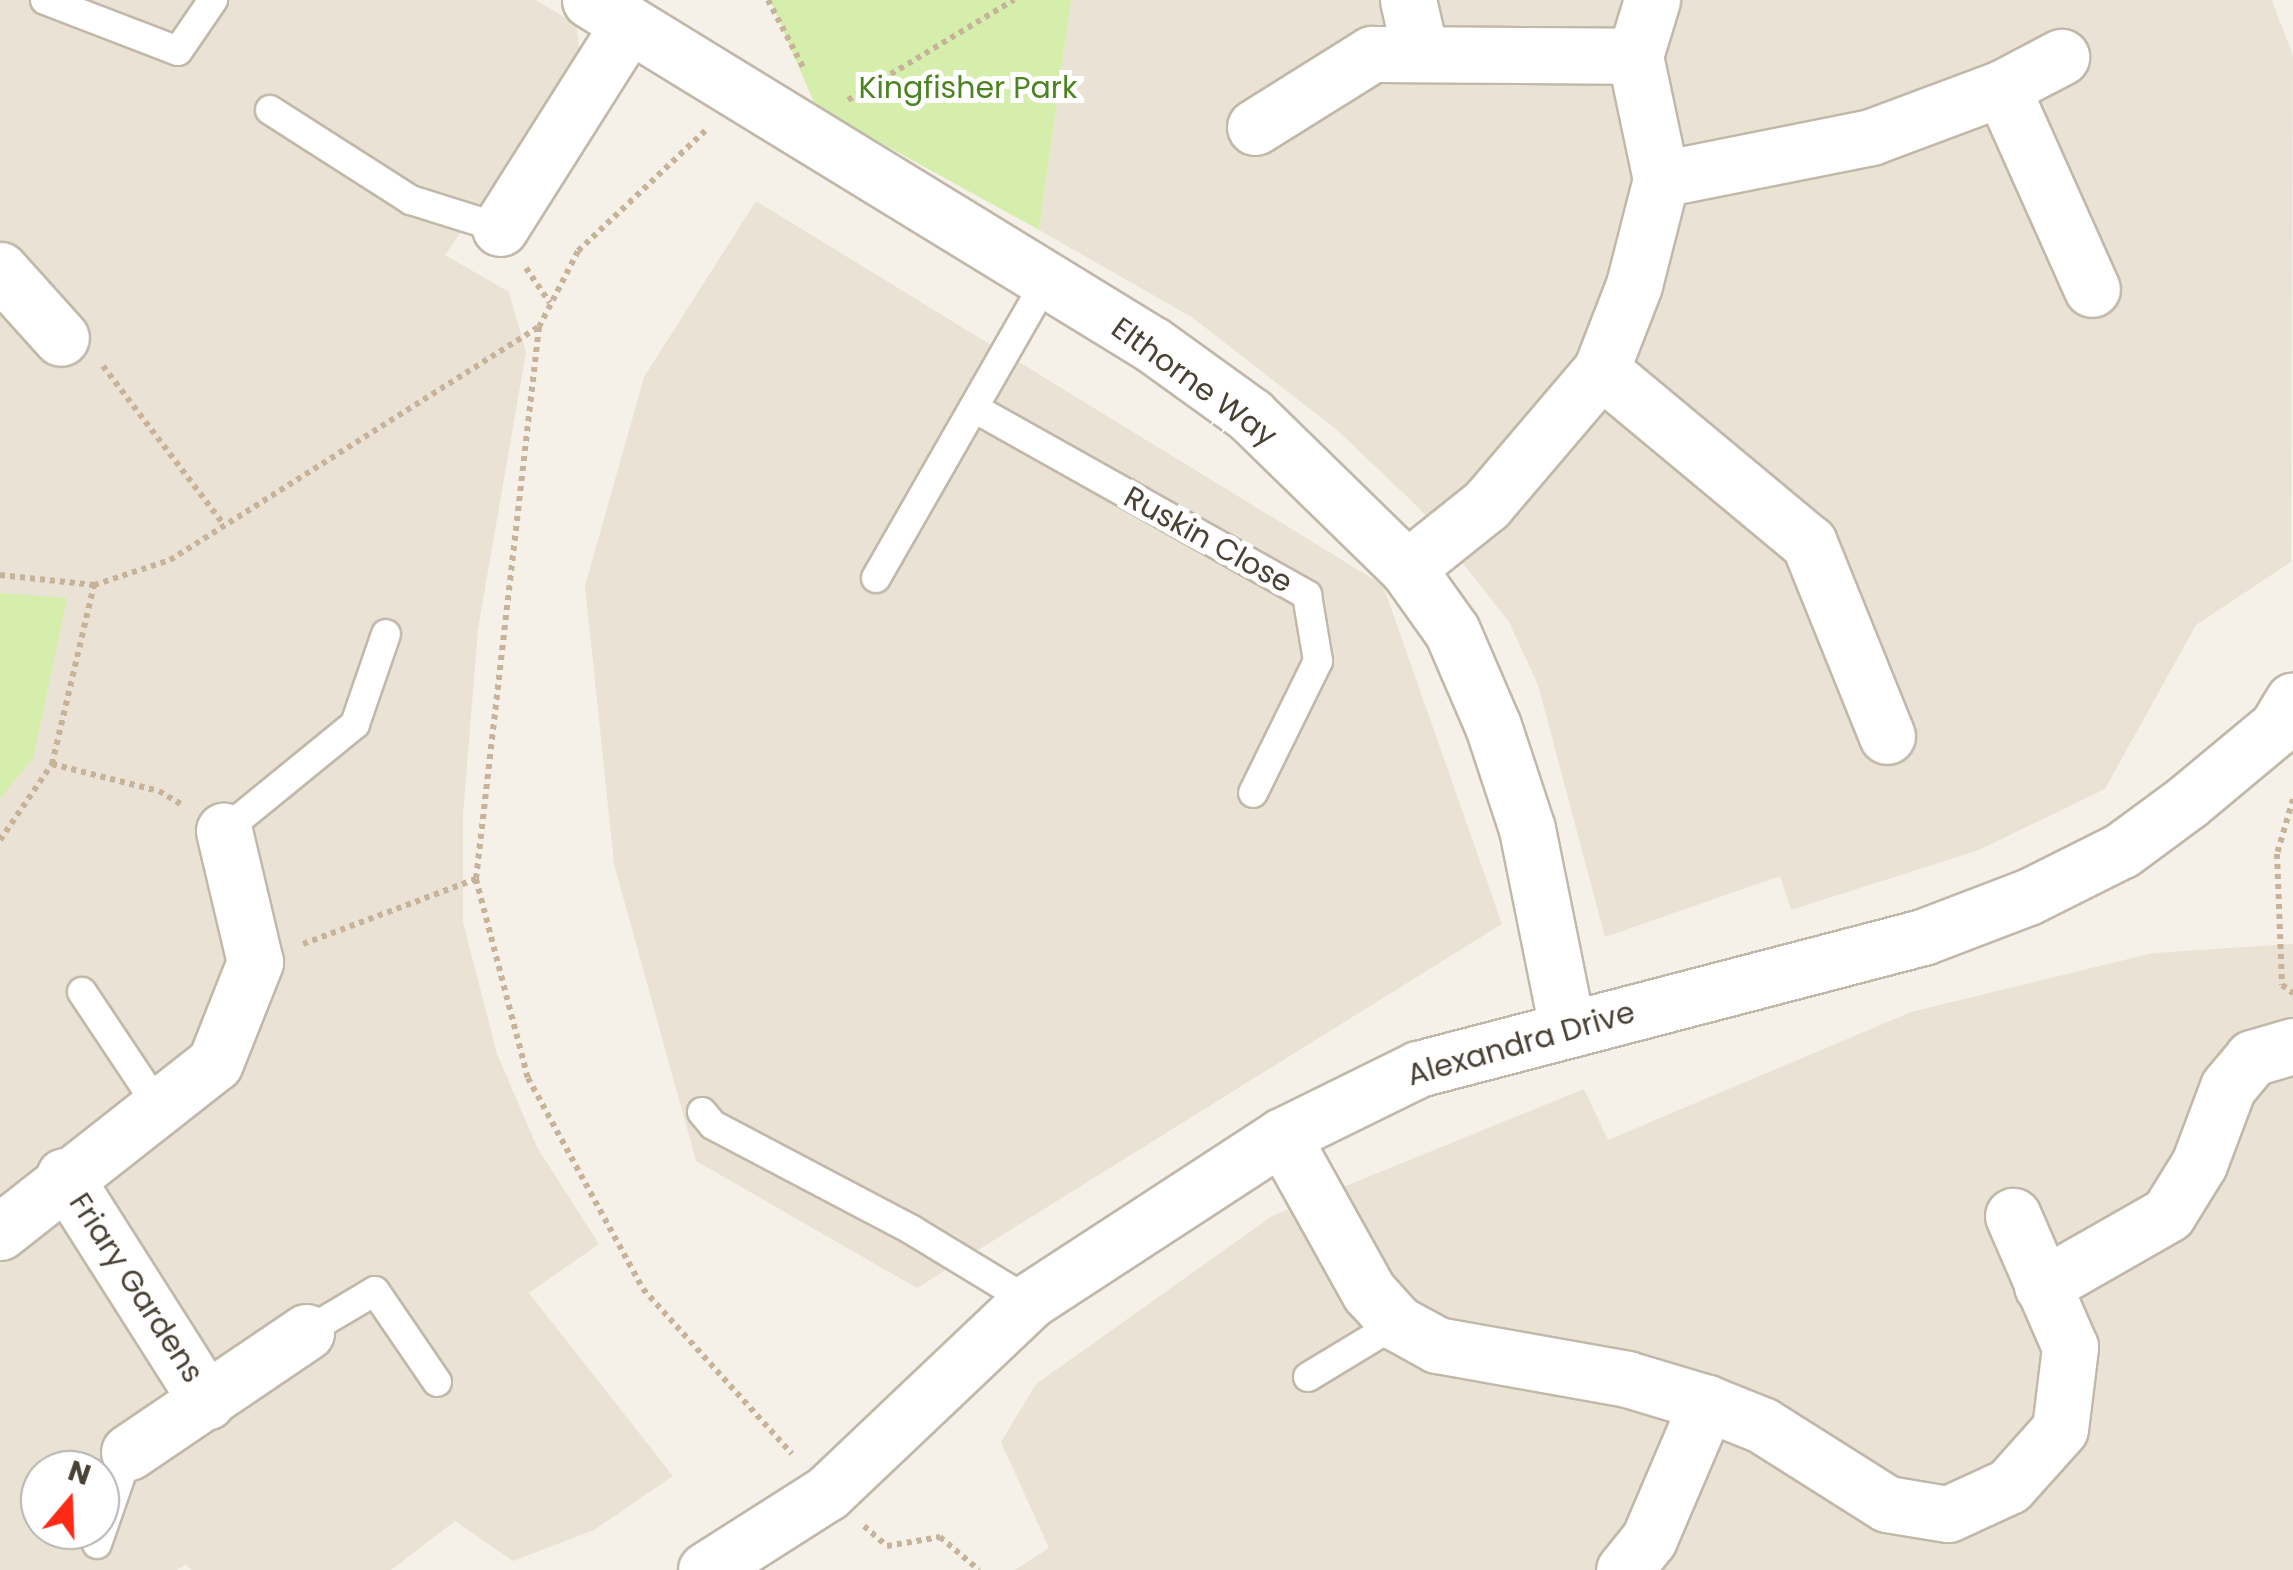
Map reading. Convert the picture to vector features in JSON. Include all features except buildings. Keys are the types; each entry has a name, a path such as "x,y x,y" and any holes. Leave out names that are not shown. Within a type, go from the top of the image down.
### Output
{"street":[{"path":"1408,0 1420,52"},
{"path":"1407,568 1486,505 1601,370 1634,285 1661,179 1635,56 1652,0"},
{"path":"500,228 609,12"},
{"name":"Elthorne Way","path":"609,12 768,115 1153,344 1250,415 1407,568 1452,631 1493,726 1527,828 1567,1027"},
{"path":"1255,127 1372,54 1635,56"},
{"path":"1661,179 1871,138 2002,88 2061,57"},
{"path":"2002,88 2092,290"},
{"path":"0,270 60,338"},
{"path":"1601,370 1809,543 1887,736"},
{"name":"Alexandra Drive","path":"706,1570 827,1494 1028,1301 1282,1136 1418,1069 1922,937 2028,897 2122,850 2187,802 2277,727 2293,700"},
{"path":"224,832 255,962"},
{"name":"Friary Gardens","path":"3,1222 215,1063 255,962"},
{"path":"2042,1286 2168,1214 2199,1164 2228,1087 2252,1058 2293,1046"},
{"path":"1282,1136 1369,1292 1397,1323 1437,1345 1628,1379 1707,1403 1762,1425 1887,1504 1948,1514 2009,1486 2060,1429 2070,1346 2012,1216"},
{"name":"Friary Gardens","path":"64,1176 207,1400"},
{"path":"129,1452 306,1332"},
{"path":"1624,1570 1649,1538 1707,1403"}],"lane":[{"path":"45,0 178,51 212,0"},
{"path":"270,110 410,200 500,228"},
{"path":"876,578 1046,281"},
{"name":"Ruskin Close","path":"974,408 1307,596 1318,661 1253,793"},
{"path":"224,832 355,724 386,634"},
{"path":"82,992 158,1106"},
{"path":"702,1112 714,1125 912,1230 1028,1301"},
{"path":"306,1332 375,1291 437,1382"},
{"path":"1308,1377 1397,1323"},
{"path":"120,1479 129,1452"}],"path":[{"path":"768,0 810,81"},
{"path":"843,103 1014,0"},
{"path":"768,115 720,116 578,250 539,327 476,879 528,1078 643,1289 827,1494 886,1546 940,1537 979,1570"},
{"path":"0,575 94,586 170,560 539,327"},
{"path":"60,338 98,359 224,525"},
{"path":"0,840 52,764 94,586"},
{"path":"52,764 160,791 224,832"},
{"path":"2293,799 2277,854 2282,984 2293,993"},
{"path":"255,962 476,879"}],"shaded area":[{"path":"0,0 535,0 576,24 581,58 445,255 509,292 526,352 478,629 463,815 463,922 497,1054 538,1149 599,1244 529,1293 673,1476 594,1530 513,1561 455,1521 391,1570 191,1570 186,1564 177,1570 0,1570"},
{"path":"1071,0 2272,0 2293,56 2291,562 2196,625 2105,789 1979,850 1791,910 1780,876 1605,937 1538,685 1509,622 1421,510 1337,430 1193,318 1039,230"},
{"path":"756,201 1383,585 1502,924 917,1288 696,1161 614,864 585,586 644,377"},
{"path":"2293,944 2293,1570 1015,1570 1049,1548 1001,1442 1036,1384 1272,1216 1584,1089 1608,1140 1911,1012 2153,953"}],"green space":[{"name":"Kingfisher Park","path":"770,0 1071,0 1039,230 816,107"},
{"path":"0,593 67,598 33,758 0,799"}]}
